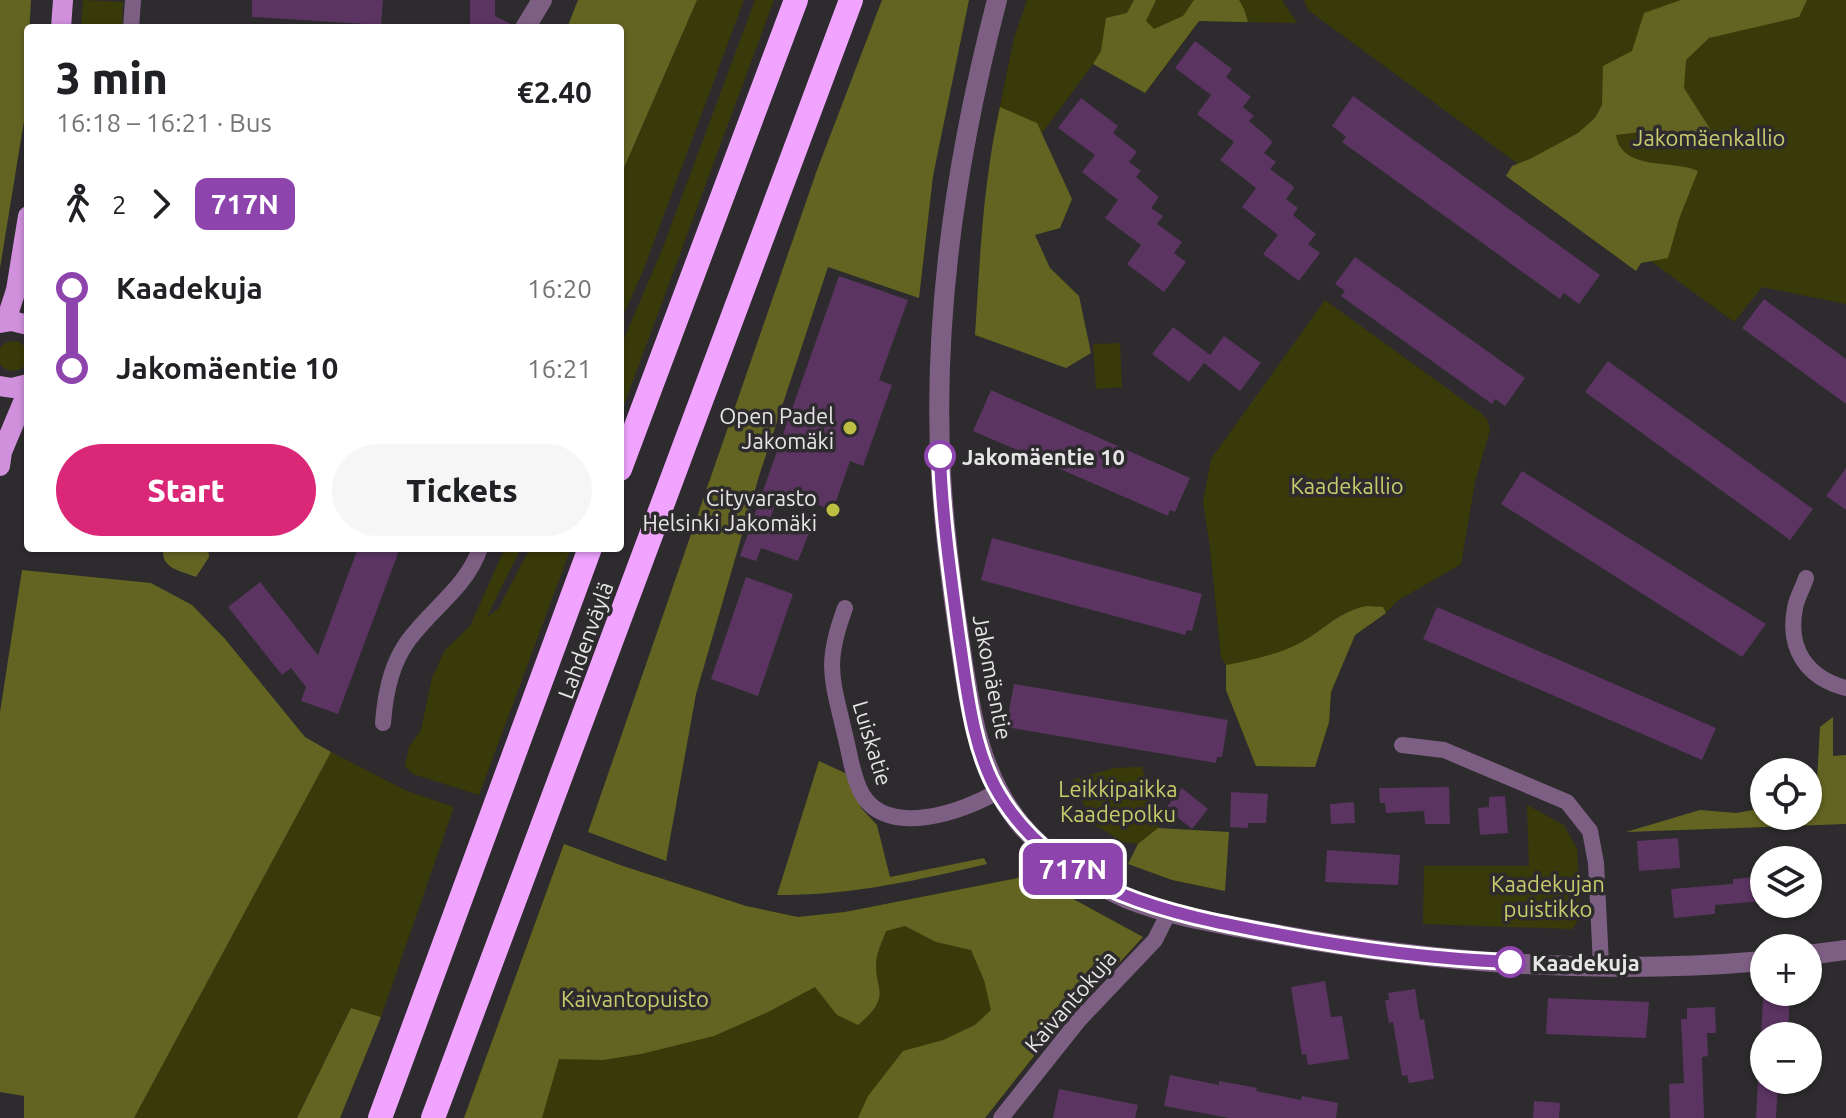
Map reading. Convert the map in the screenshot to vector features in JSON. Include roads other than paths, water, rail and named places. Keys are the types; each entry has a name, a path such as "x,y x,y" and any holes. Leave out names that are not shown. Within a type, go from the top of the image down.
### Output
{"highway":[{"path":"624,458 796,0"},
{"name":"Lahdenväylä","path":"433,1118 851,0"},
{"name":"Lahdenväylä","path":"380,1118 589,552"}],"main road":[{"path":"61,24 63,0"},
{"path":"24,241 16,290 3,322 24,325"},
{"path":"0,386 24,387"},
{"path":"1,454 24,397"}],"street":[{"path":"131,24 133,0"},
{"path":"527,24 542,0"},
{"name":"Jakomäentie","path":"997,0 965,135 955,205 941,358 940,416 943,498 963,661 975,730 997,792 1024,828 1065,864 1131,900 1169,912 1308,940 1481,961 1601,965 1750,962"},
{"path":"383,723 384,699 401,652 467,577 478,552"},
{"path":"1806,578 1794,617 1801,655 1812,673 1826,683 1846,688"},
{"name":"Luiskatie","path":"845,608 835,637 830,667 863,797 893,817 909,818 962,808 997,792"},
{"path":"1402,745 1444,750 1567,802 1590,831 1596,863 1601,965"},
{"name":"Kaivantokuja","path":"1001,1118 1086,1012 1155,940 1169,912"},
{"path":"1822,953 1846,950"}],"place":[{"name":"Open Padel Jakomäki","path":"850,428"},
{"name":"Jakomäentie 10","path":"940,456"},
{"name":"Cityvarasto Helsinki Jakomäki","path":"833,510"},
{"name":"Kaadekuja","path":"1510,962"}],"park label":[{"name":"Jakomäenkallio","path":"1709,137"},
{"name":"Kaadekallio","path":"1347,485"},
{"name":"Leikkipaikka Kaadepolku","path":"1118,800"},
{"name":"Kaadekujan puistikko","path":"1548,896"},
{"name":"Kaivantopuisto","path":"635,998"}]}
